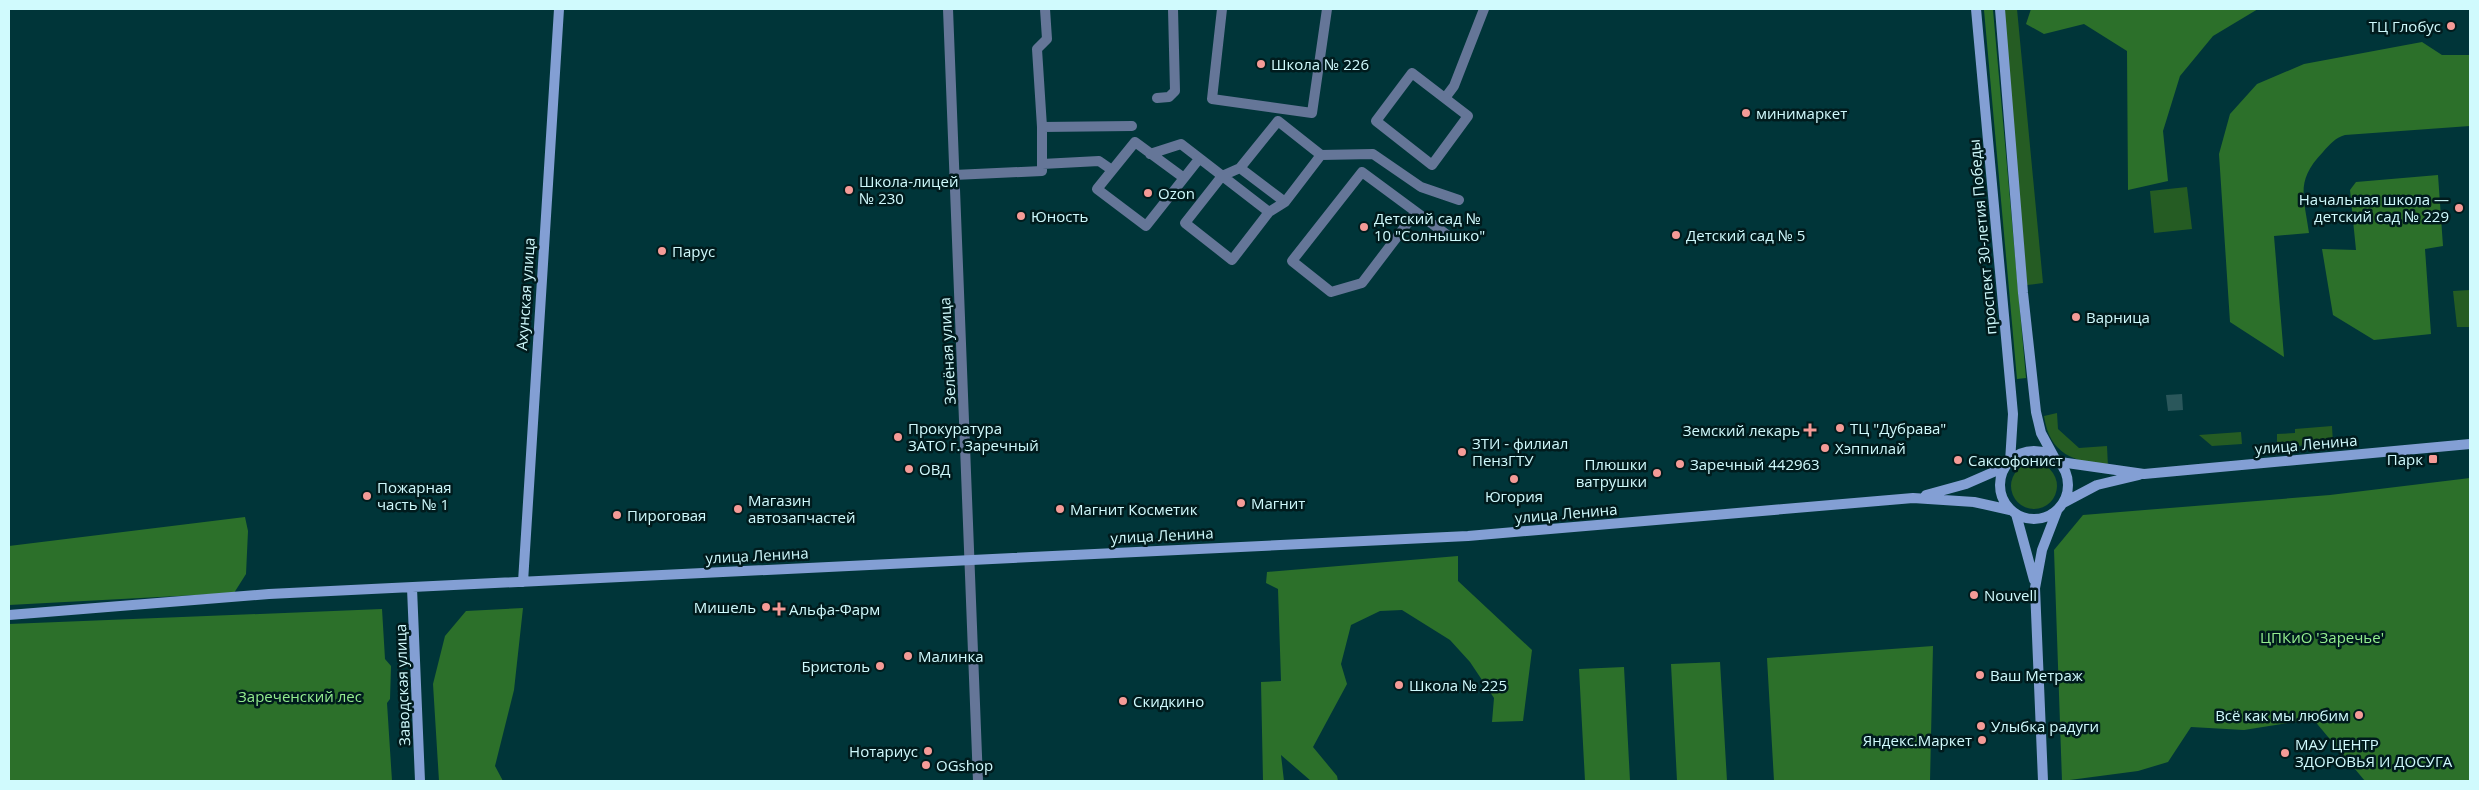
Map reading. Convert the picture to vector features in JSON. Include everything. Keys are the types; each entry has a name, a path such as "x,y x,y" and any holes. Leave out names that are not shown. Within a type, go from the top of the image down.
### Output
{"main road":[{"name":"Ахунская улица","path":"523,582 559,9"},
{"name":"проспект 30-летия Победы","path":"1976,9 2013,414 2007,465"},
{"path":"2000,9 2023,293 2036,412 2041,433 2068,482 2068,493 2042,550 2035,588 2043,781"},
{"name":"улица Ленина","path":"2060,507 2097,485 2144,474 2470,444"},
{"path":"2035,588 2013,512 2004,500 2000,490 2001,478 2007,465 2019,454 2031,451 2043,452 2057,460"},
{"name":"улица Ленина","path":"2057,460 2144,474"},
{"name":"улица Ленина","path":"1912,498 1966,484 2007,465"},
{"name":"улица Ленина","path":"9,615 269,594 1468,536 1912,498 1974,502 2013,512"},
{"path":"2013,512 2037,519 2048,517 2060,507"},
{"name":"Заводская улица","path":"412,588 420,781"}],"street":[{"name":"Зелёная улица","path":"948,9 978,781"},
{"path":"954,175 1042,170 1042,127 1037,48 1047,39 1045,9"},
{"path":"1156,98 1168,97 1175,91 1173,9"},
{"path":"1222,9 1212,99 1312,113 1327,9"},
{"path":"1445,98 1454,86 1484,9"},
{"path":"1412,74 1445,98 1468,116 1432,165 1376,122 1412,74"},
{"path":"1321,155 1285,202 1269,212 1232,260 1185,223 1222,176 1240,168 1278,122 1321,155 1373,154 1421,187 1459,200"},
{"path":"1042,127 1132,126"},
{"path":"1184,178 1135,142 1097,189 1146,226 1184,178 1199,158"},
{"path":"1150,154 1181,144 1269,212"},
{"path":"1042,164 1099,161 1112,170"},
{"path":"1240,168 1285,202"},
{"path":"1416,212 1362,283 1331,292 1292,261 1362,172 1450,237"}],"green space":[{"path":"2003,9 2017,9 2043,283 2027,285"},
{"path":"2031,9 2258,9 2213,36 2180,76 2163,131 2168,181 2128,190 2127,51 2084,24 2044,34 2026,24"},
{"path":"1984,10 1993,10 2026,378 2017,379"},
{"path":"2422,42 2442,55 2470,55 2470,126 2345,135 2328,146 2314,162 2308,172 2304,190 2309,233 2274,236 2284,357 2230,322 2219,154 2230,114 2257,84 2304,64"},
{"path":"2438,175 2443,246 2425,249 2431,334 2374,340 2333,315 2322,249 2356,250 2350,190 2356,182"},
{"path":"2187,187 2192,229 2154,233 2150,191"},
{"path":"2470,290 2470,327 2457,327 2453,291"},
{"path":"2057,413 2058,429 2079,448 2107,446 2108,467 2084,462 2058,448 2047,429 2044,416"},
{"path":"2332,426 2333,444 2277,447 2277,434 2295,433 2295,429"},
{"path":"2241,432 2242,444 2212,446 2199,435"},
{"path":"2039,463 2051,469 2056,477 2056,495 2051,503 2043,508 2029,509 2017,503 2012,495 2011,481 2017,469 2025,464"},
{"name":"ЦПКиО 'Заречье'","path":"2470,478 2470,781 2365,781 2313,719 2244,730 2191,727 2168,762 2138,771 2062,781 2054,550 2083,515 2330,495"},
{"path":"245,517 248,531 246,574 234,593 9,605 9,546"},
{"path":"1458,556 1458,581 1532,650 1523,721 1492,722 1494,698 1470,662 1450,640 1402,610 1380,611 1351,625 1341,664 1347,684 1313,747 1337,776 1338,781 1311,781 1281,755 1284,781 1263,781 1261,682 1281,681 1278,589 1266,583 1267,572"},
{"path":"523,608 514,690 495,766 503,781 439,781 433,684 445,636 466,611"},
{"name":"Зареченский лес","path":"382,609 385,659 391,666 390,699 387,703 392,781 9,781 9,624"},
{"path":"1933,646 1930,781 1774,781 1767,658"},
{"path":"1720,662 1727,781 1677,781 1671,664"},
{"path":"1624,667 1630,781 1585,781 1579,669"}],"water":[{"path":"2182,394 2183,410 2168,411 2166,395"}],"place":[{"name":"ТЦ Глобус","path":"2451,26"},
{"name":"Школа № 226","path":"1261,64"},
{"name":"минимаркет","path":"1746,113"},
{"name":"Школа-лицей № 230","path":"849,190"},
{"name":"Ozon","path":"1148,193"},
{"name":"Начальная школа — детский сад № 229","path":"2459,208"},
{"name":"Юность","path":"1021,216"},
{"name":"Детский сад № 10 \"Солнышко\"","path":"1364,227"},
{"name":"Детский сад № 5","path":"1676,235"},
{"name":"Парус","path":"662,251"},
{"name":"Варница","path":"2076,317"},
{"name":"ТЦ \"Дубрава\"","path":"1840,428"},
{"name":"Земский лекарь","path":"1810,430"},
{"name":"Прокуратура ЗАТО г. Заречный","path":"898,437"},
{"name":"Хэппилай","path":"1825,448"},
{"name":"ЗТИ - филиал ПензГТУ","path":"1462,452"},
{"name":"Парк","path":"2433,459"},
{"name":"Саксофонист","path":"1958,460"},
{"name":"Заречный 442963","path":"1680,464"},
{"name":"ОВД","path":"909,469"},
{"name":"Плюшки ватрушки","path":"1657,473"},
{"name":"Югория","path":"1514,479"},
{"name":"Пожарная часть № 1","path":"367,496"},
{"name":"Магнит","path":"1241,503"},
{"name":"Магазин автозапчастей","path":"738,509"},
{"name":"Магнит Косметик","path":"1060,509"},
{"name":"Пироговая","path":"617,515"},
{"name":"Nouvell","path":"1974,595"},
{"name":"Мишель","path":"766,607"},
{"name":"Альфа-Фарм","path":"779,609"},
{"name":"Малинка","path":"908,656"},
{"name":"Бристоль","path":"880,666"},
{"name":"Ваш Метраж","path":"1980,675"},
{"name":"Школа № 225","path":"1399,685"},
{"name":"Скидкино","path":"1123,701"},
{"name":"Всё как мы любим","path":"2359,715"},
{"name":"Улыбка радуги","path":"1981,726"},
{"name":"Яндекс.Маркет","path":"1982,740"},
{"name":"Нотариус","path":"928,751"},
{"name":"МАУ ЦЕНТР ЗДОРОВЬЯ И ДОСУГА","path":"2285,753"},
{"name":"OGshop","path":"926,765"}]}
